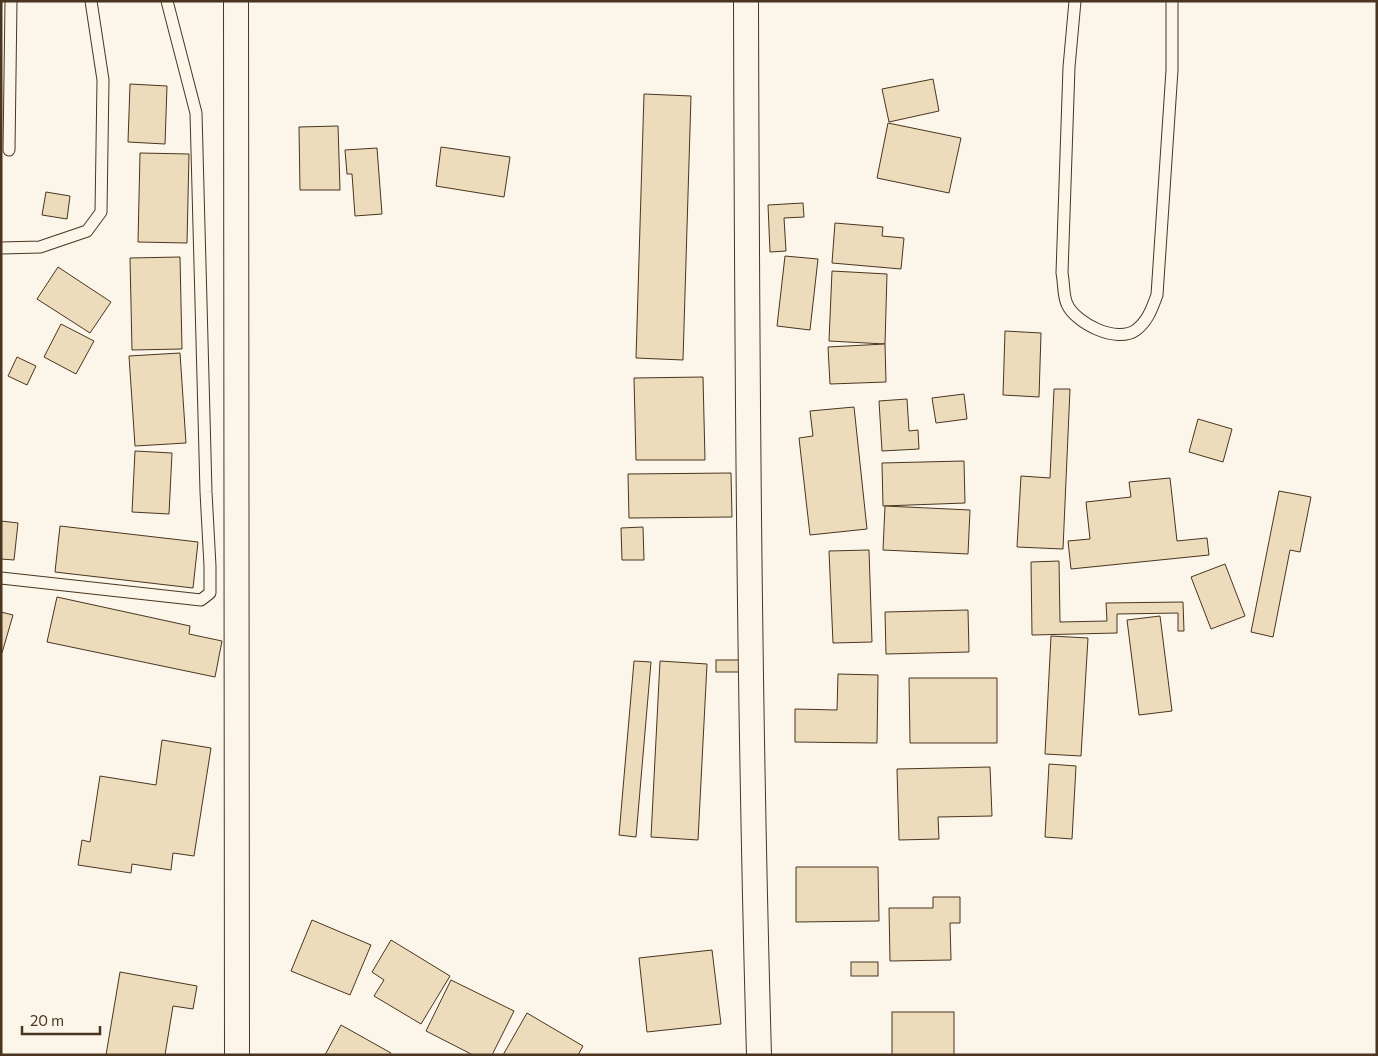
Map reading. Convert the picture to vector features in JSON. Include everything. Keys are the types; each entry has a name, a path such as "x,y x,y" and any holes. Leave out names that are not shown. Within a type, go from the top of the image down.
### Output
{"street":[{"path":"236,1 237,1055"},
{"path":"746,1 747,322 753,836 759,1055"}],"lane":[{"path":"9,150 11,1"},
{"path":"1,248 40,247 87,231 101,212 102,80 91,1"},
{"path":"1,578 200,600 210,594 196,113 167,1"},
{"path":"1075,1 1069,67 1062,273 1067,304 1082,322 1103,332 1117,334 1134,332 1146,321 1157,295 1172,70 1172,1"}],"building":[{"path":"933,79 939,111 889,122 882,89"},
{"path":"130,84 167,86 165,144 128,142"},
{"path":"644,94 691,96 683,360 636,358"},
{"path":"888,123 961,138 949,193 877,178"},
{"path":"338,126 340,190 300,190 299,127"},
{"path":"441,147 510,157 504,197 436,186"},
{"path":"377,148 382,214 355,216 352,174 347,174 345,150"},
{"path":"140,153 189,154 187,243 138,242"},
{"path":"46,192 70,196 67,219 42,215"},
{"path":"803,203 804,217 784,218 786,251 770,252 768,205"},
{"path":"835,223 883,227 882,236 904,238 901,269 832,263"},
{"path":"785,256 818,259 810,330 777,326"},
{"path":"180,257 182,349 132,350 130,258"},
{"path":"58,267 111,302 90,333 37,299"},
{"path":"832,271 887,274 885,344 829,341"},
{"path":"61,324 94,341 76,374 44,357"},
{"path":"1005,331 1041,333 1039,397 1003,395"},
{"path":"885,344 886,382 830,384 828,347"},
{"path":"180,353 186,443 135,446 129,356"},
{"path":"17,357 36,366 27,385 8,376"},
{"path":"703,377 705,460 636,460 634,378"},
{"path":"1054,389 1070,389 1063,549 1017,547 1021,476 1050,478"},
{"path":"964,394 967,419 936,423 932,398"},
{"path":"907,399 909,431 918,430 919,449 882,451 879,401"},
{"path":"854,407 867,529 810,535 799,438 813,436 810,411"},
{"path":"1198,419 1232,429 1223,462 1189,452"},
{"path":"135,451 172,453 169,514 132,512"},
{"path":"964,461 965,503 883,506 882,463"},
{"path":"731,473 732,517 629,518 628,474"},
{"path":"1170,478 1177,541 1207,538 1209,555 1071,569 1068,541 1090,539 1086,502 1131,497 1129,482"},
{"path":"1279,491 1311,497 1300,552 1290,550 1273,637 1251,632"},
{"path":"885,506 970,510 968,554 883,550"},
{"path":"1,521 18,523 14,560 1,559"},
{"path":"60,526 198,542 193,588 55,572"},
{"path":"643,527 644,560 622,560 621,528"},
{"path":"869,550 872,642 833,643 829,551"},
{"path":"1059,561 1060,622 1107,621 1106,603 1183,602 1184,631 1178,631 1178,613 1117,614 1117,633 1032,635 1031,562"},
{"path":"1225,564 1245,616 1211,629 1191,577"},
{"path":"57,597 190,626 189,634 222,641 215,677 47,642"},
{"path":"968,610 969,652 886,654 885,612"},
{"path":"1,612 13,615 2,653 1,653"},
{"path":"1160,616 1172,711 1139,715 1127,620"},
{"path":"1051,636 1088,638 1081,756 1045,754"},
{"path":"716,660 742,660 742,672 716,672"},
{"path":"634,661 651,662 636,837 619,835"},
{"path":"660,661 707,664 698,840 651,837"},
{"path":"838,674 878,675 877,743 795,742 795,709 837,710"},
{"path":"909,678 997,678 997,743 910,743"},
{"path":"162,740 211,748 194,856 173,853 171,870 132,864 131,873 78,865 82,840 90,842 100,776 156,785"},
{"path":"1049,764 1076,766 1072,839 1045,837"},
{"path":"990,767 992,816 938,817 939,839 899,840 897,769"},
{"path":"796,867 878,867 879,921 796,922"},
{"path":"933,897 960,897 960,923 950,923 951,960 890,961 889,908 933,908"},
{"path":"312,920 371,945 350,995 291,971"},
{"path":"391,940 450,976 421,1024 374,996 384,980 372,972"},
{"path":"712,950 721,1024 647,1032 639,958"},
{"path":"851,962 878,962 878,976 851,976"},
{"path":"120,972 197,986 193,1009 173,1006 165,1055 106,1055"},
{"path":"451,980 514,1011 492,1055 473,1055 426,1031"},
{"path":"892,1012 954,1012 954,1055 892,1055"},
{"path":"527,1013 583,1046 578,1055 503,1055"},
{"path":"341,1025 391,1053 390,1055 325,1055"}]}
